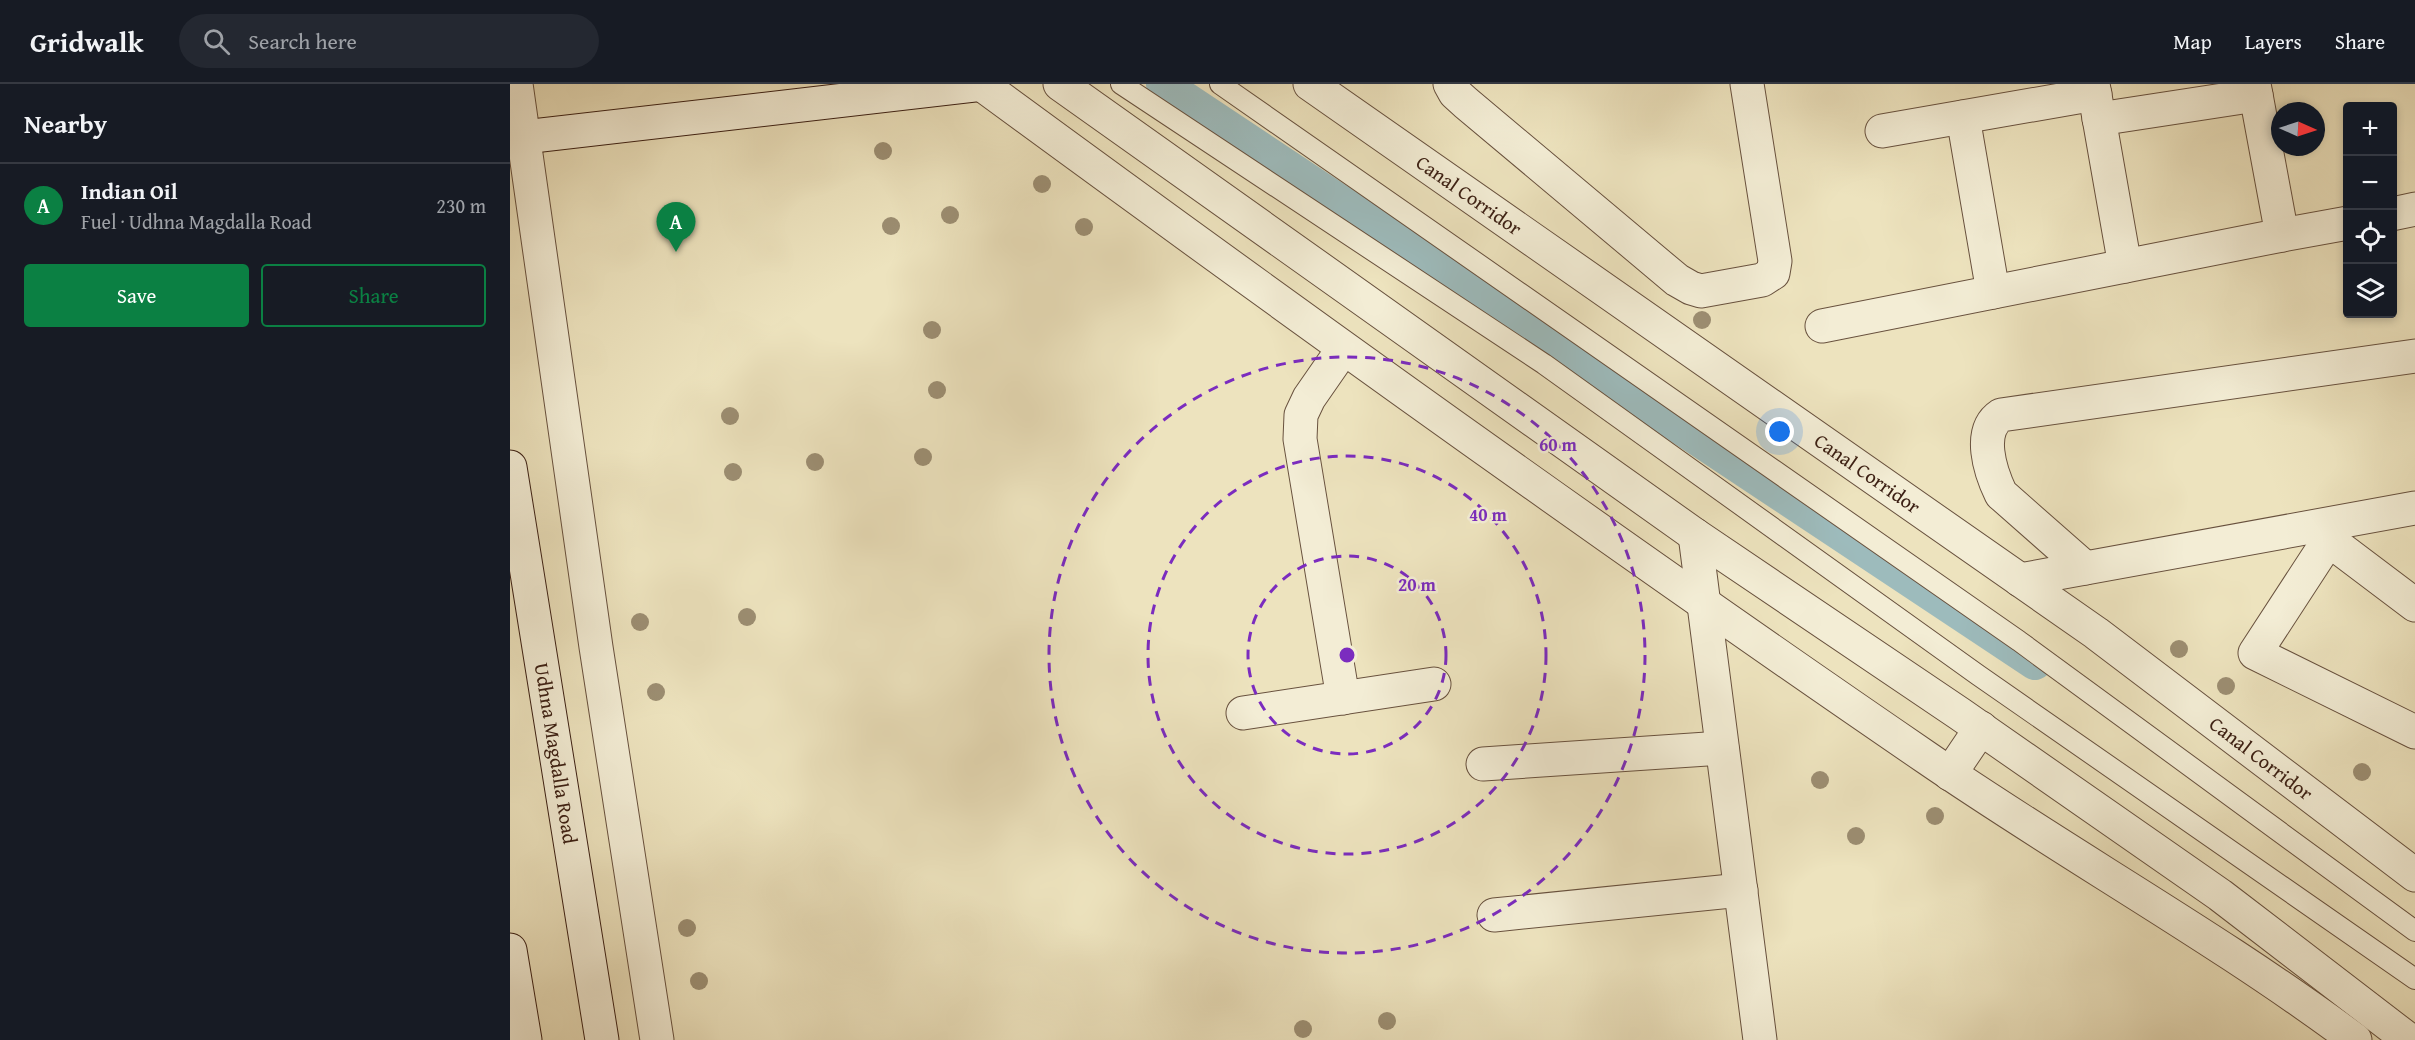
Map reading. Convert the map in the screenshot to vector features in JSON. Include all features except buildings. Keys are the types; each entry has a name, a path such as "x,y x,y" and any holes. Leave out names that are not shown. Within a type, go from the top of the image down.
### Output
{"street":[{"path":"516,84 517,136 657,1040"},
{"path":"517,136 982,84 1343,349 1704,605 1950,774 2295,995 2355,1040"},
{"path":"1060,84 1695,535 1981,728 2220,895 2409,1040"},
{"name":"Canal Corridor","path":"1310,84 2096,633 2415,874"},
{"path":"1450,84 1466,104 1677,280 1701,291 1762,280 1773,273 1775,261 1747,84"},
{"path":"1882,131 1963,117 2095,99 2255,89 2282,236"},
{"path":"2095,99 2125,266"},
{"path":"1963,117 1993,292"},
{"path":"2397,213 2415,209"},
{"path":"1822,326 2343,223"},
{"path":"1343,349 1309,398 1301,415 1299,440 1343,698"},
{"path":"2085,568 2001,494 1994,478 1987,435 1992,421 2001,415 2415,357"},
{"name":"Udhna Magdalla Road","path":"510,467 602,1040"},
{"path":"2020,580 2085,568 2320,534 2415,508"},
{"path":"2320,534 2415,605"},
{"path":"2320,534 2254,653 2415,732"},
{"path":"1695,535 1760,1040"},
{"path":"1243,713 1434,684"},
{"path":"1950,774 1981,728"},
{"path":"1483,764 1722,748"},
{"path":"1494,915 1741,890"},
{"path":"510,950 525,1040"}],"lane":[{"path":"1120,84 1544,364 1978,675 2415,979"},
{"path":"1220,84 2019,641 2415,931"}],"waterway":[{"path":"1163,84 2035,663"}],"place":[{"name":"Indian Oil","path":"676,252"}]}
